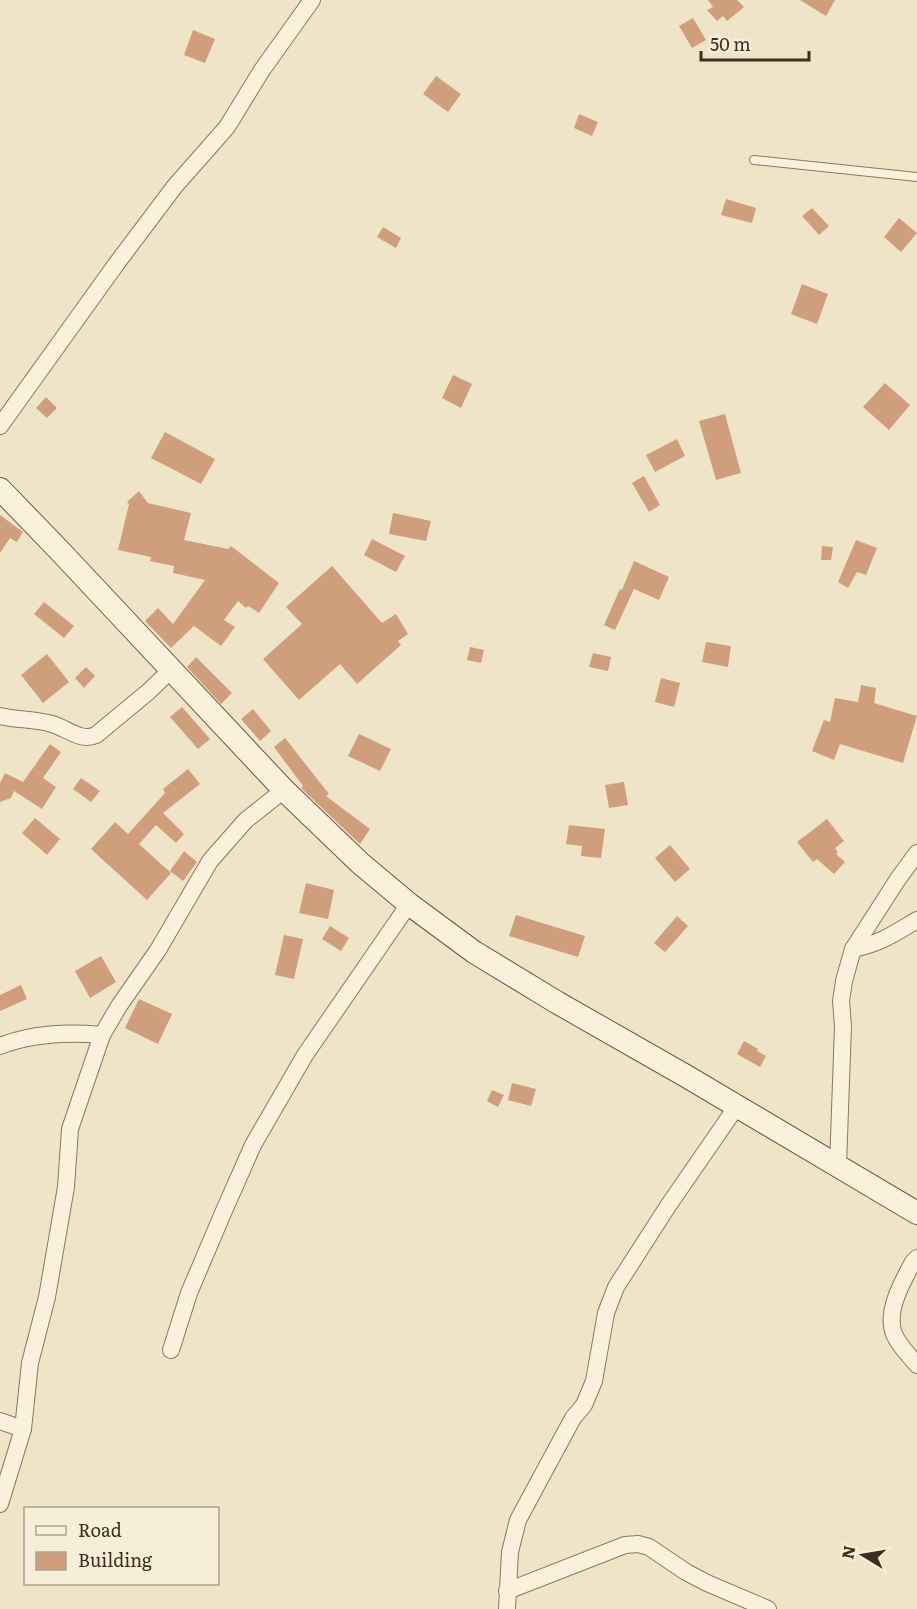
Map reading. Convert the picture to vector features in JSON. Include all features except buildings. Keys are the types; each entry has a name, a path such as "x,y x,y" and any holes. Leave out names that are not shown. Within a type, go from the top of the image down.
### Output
{"main road":[{"path":"0,489 284,790 360,863 409,904 474,952 917,1213"}],"street":[{"path":"0,426 138,234 175,186 227,127 262,70 312,0"},
{"path":"0,716 51,723 76,735 89,738 96,735 148,692 171,670"},
{"path":"0,1504 22,1429 30,1363 47,1297 66,1187 70,1129 102,1035 158,950 210,861 246,820 284,790"},
{"path":"838,1166 843,1026 841,1001 844,981 853,949 917,853"},
{"path":"171,1350 189,1293 253,1145 305,1055 409,904"},
{"path":"853,949 890,937 917,920"},
{"path":"0,1046 50,1034 102,1035"},
{"path":"507,1609 510,1552 518,1520 573,1418 584,1404 594,1381 606,1313 616,1287 737,1106"},
{"path":"917,1258 896,1295 892,1318 893,1332 917,1365"},
{"path":"0,1421 22,1429"},
{"path":"507,1591 625,1545 638,1544 649,1547 707,1583 768,1609"}],"lane":[{"path":"754,160 917,177"}]}
